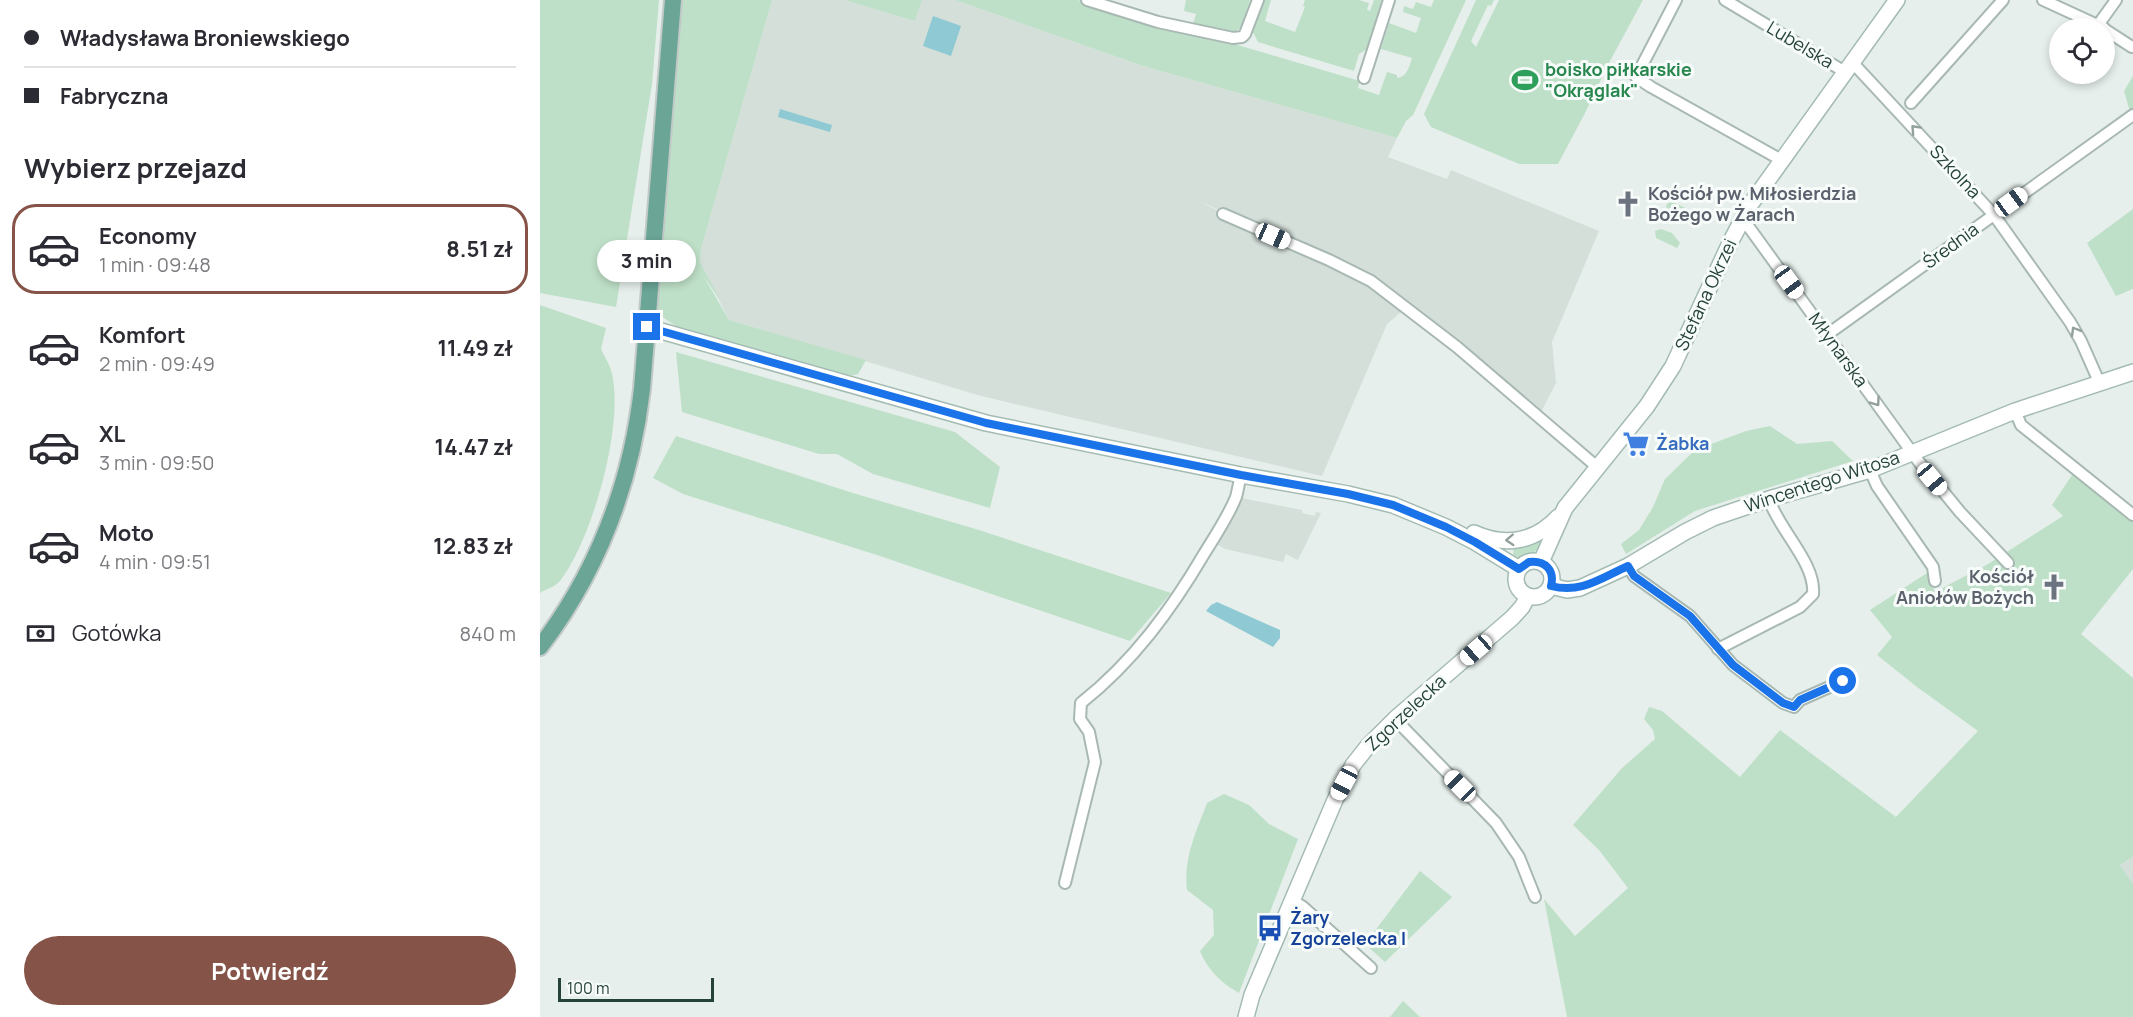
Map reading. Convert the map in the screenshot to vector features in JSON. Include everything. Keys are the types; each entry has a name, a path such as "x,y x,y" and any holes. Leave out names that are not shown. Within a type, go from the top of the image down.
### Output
{"main road":[{"path":"540,647 582,584 603,541 624,486 639,420 674,0"}],"street":[{"path":"1087,0 1158,22 1239,38 1247,31 1258,0"},
{"path":"1364,78 1389,0"},
{"path":"1676,0 1636,74 1638,79 1783,161"},
{"name":"Lubelska","path":"1725,0 1849,67"},
{"name":"Stefana Okrzei","path":"1541,562 1561,515 1596,466 1647,406 1672,366 1750,205 1897,0"},
{"path":"1911,103 2003,0"},
{"path":"2107,18 2116,0"},
{"path":"2048,1 2083,18"},
{"path":"2115,36 2132,47"},
{"name":"Szkolna","path":"1849,67 1994,215 2070,322 2100,384"},
{"name":"Średnia","path":"1828,334 2133,115"},
{"path":"1223,214 1329,260 1371,281 1457,347 1596,466"},
{"name":"Młynarska","path":"1743,219 1911,452 1960,512 2008,563"},
{"path":"647,327 986,423 1241,475 1348,494 1393,505 1442,525 1519,569"},
{"name":"Wincentego Witosa","path":"1551,586 1568,590 1580,588 1628,566 1704,522 1769,499 1870,470 2015,411 2133,372"},
{"path":"2015,411 2021,425 2133,515"},
{"path":"1870,470 1877,486 1933,567 1935,581"},
{"path":"1065,883 1095,762 1089,732 1080,719 1081,703 1100,688 1142,645 1162,619 1191,576 1236,497 1241,475"},
{"path":"1718,648 1800,607 1812,594 1812,579 1776,516 1769,499"},
{"path":"1442,525 1459,527 1486,538 1509,541 1528,538 1561,515"},
{"path":"1529,562 1541,562 1550,569 1551,586 1544,595 1528,596 1519,590 1517,574 1519,569 1529,562"},
{"path":"1628,566 1634,576 1690,616 1733,665 1783,703 1794,707 1800,700 1843,681"},
{"name":"Zgorzelecka","path":"1246,1017 1252,995 1292,900 1335,800 1353,765 1395,719 1512,618 1528,596"},
{"path":"1395,719 1496,823 1519,857 1535,897"},
{"path":"1292,900 1303,907 1371,968"}],"shaded area":[{"path":"772,0 844,0 915,21 922,0 955,0 1143,66 1397,138 1388,157 1447,179 1451,170 1599,231 1552,342 1556,383 1539,416 1406,308 1387,324 1322,476 981,396 729,320 700,262 701,249","holes":["1202,203 1339,262 1255,228"]},
{"path":"1241,498 1302,510 1302,513 1315,516 1316,512 1321,513 1298,560 1286,554 1283,562 1225,549 1215,543"},
{"path":"2133,857 2133,884 2120,865"}],"green space":[{"path":"540,0 659,0 652,84 616,307 540,293"},
{"path":"679,0 772,0 701,249 700,262 721,302 703,275 729,320 866,360 858,374 845,377 676,326 661,316 657,308"},
{"path":"844,0 922,0 915,21"},
{"path":"955,0 1078,0 1153,25 1241,46 1360,81 1358,88 1379,95 1387,72 1397,75 1397,78 1403,76 1412,58 1381,49 1389,23 1416,33 1421,18 1403,12 1404,6 1413,9 1416,2 1431,7 1434,0 1466,0 1413,115 1406,121 1397,138 1143,66"},
{"path":"1186,0 1250,0 1241,27 1234,33 1193,24 1196,14 1184,11"},
{"path":"1264,0 1271,0 1265,21 1295,32 1305,7 1303,6 1305,0 1359,0 1369,3 1367,10 1370,11 1374,0 1383,0 1367,49 1359,54 1354,71 1258,42 1253,32"},
{"path":"1476,0 1494,0 1491,6 1488,5 1471,41 1476,47 1499,0 1643,0 1558,164 1519,164 1431,127 1424,114"},
{"path":"2133,76 2133,122 2124,91"},
{"path":"1673,202 1698,214 1699,218 1684,218 1671,214 1666,206"},
{"path":"2133,209 2133,289 2116,296 2087,243"},
{"path":"1661,229 1672,233 1680,243 1677,248 1656,238 1655,231"},
{"path":"540,305 606,328 601,349 611,370 614,419 603,479 584,538 560,581 540,593"},
{"path":"676,352 955,432 1000,467 990,508 873,474 837,454 819,454 682,412"},
{"path":"1770,426 1797,444 1832,441 1853,461 1695,511 1626,554 1621,544 1639,530 1653,507 1665,479 1695,450 1746,431"},
{"path":"676,436 853,493 979,530 1171,593 1130,641 880,556 683,494 653,478"},
{"path":"2074,472 2133,519 2133,569 2081,634 2133,678 2133,857 2120,865 2133,884 2133,1017 1567,1017 1544,899 1575,936 1628,888 1599,850 1573,825 1622,768 1655,739 1653,730 1644,719 1649,707 1662,711 1740,777 1780,730 1896,817 1978,731 1877,655 1892,637 1870,610 1927,573 1935,592 1988,564 2063,516 2052,505"},
{"path":"1546,533 1538,549 1530,555 1513,556 1514,545"},
{"path":"1224,794 1249,805 1269,824 1298,839 1239,993 1216,975 1203,958 1200,951 1214,935 1213,910 1187,890 1186,879 1191,846 1207,803"},
{"path":"1420,871 1452,897 1385,962 1365,944"},
{"path":"1403,1001 1420,1017 1390,1017"}],"water":[{"path":"933,16 961,26 951,56 923,46"},
{"path":"780,109 832,125 830,132 778,117"},
{"path":"1217,602 1280,630 1280,638 1273,647 1206,611"}],"place":[{"name":"boisko piłkarskie \"Okrąglak\"","path":"1525,80"},
{"name":"Kościół pw. Miłosierdzia Bożego w Żarach","path":"1628,204"},
{"name":"Żabka","path":"1636,444"},
{"name":"Kościół Aniołów Bożych","path":"2054,587"},
{"name":"Żary Zgorzelecka I","path":"1270,928"}],"route":[{"path":"647,327 986,423 1241,475 1348,494 1393,505 1446,527 1519,569 1529,562 1541,562 1550,569 1553,580 1551,586 1568,590 1580,588 1628,566 1634,576 1690,616 1733,665 1783,703 1794,707 1800,700 1843,681"}]}
